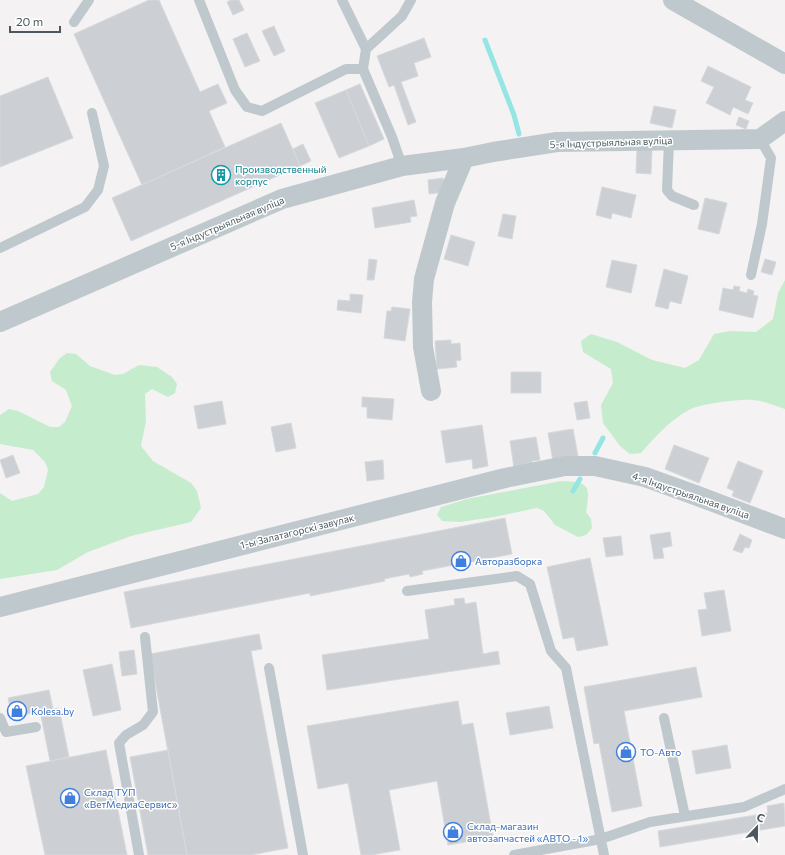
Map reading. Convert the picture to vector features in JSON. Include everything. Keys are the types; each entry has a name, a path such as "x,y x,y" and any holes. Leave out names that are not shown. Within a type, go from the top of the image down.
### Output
{"street":[{"path":"673,0 785,64"},
{"path":"760,139 785,121"},
{"name":"5-я Індустрыяльная вуліца","path":"0,322 282,199 402,166 464,158 557,142 760,139"},
{"path":"430,391 423,347 422,302 424,279 445,204 464,158"},
{"name":"1-ы Залатагорскі завулак","path":"0,607 505,478 565,466 595,466"},
{"name":"4-я Індустрыяльная вуліца","path":"595,466 645,477 785,529"}],"lane":[{"path":"74,22 89,0"},
{"path":"199,0 235,90 247,107 262,111 346,69 363,69"},
{"path":"342,0 366,49 363,69 392,137 402,166"},
{"path":"366,49 402,16 411,0"},
{"path":"0,248 85,207 98,190 104,166 92,113"},
{"path":"751,275 762,224 771,158 760,139"},
{"path":"669,141 667,190 672,196 694,205"},
{"path":"407,591 517,576 530,584 551,651 566,668 604,855"},
{"path":"139,855 119,743 126,735 143,725 153,712 145,637"},
{"path":"269,668 303,855"},
{"path":"0,718 6,732 36,727"},
{"path":"664,718 685,816"},
{"path":"514,855 601,840 650,822 744,807 785,789"}],"green space":[{"path":"785,280 785,409 756,400 729,401 701,406 689,410 675,419 657,435 641,453 630,454 620,446 603,423 601,405 613,383 611,369 583,352 581,341 591,334 617,342 652,360 685,368 699,360 714,334 730,331 756,332 773,319 778,293"},
{"path":"67,353 76,354 90,366 115,375 123,374 139,365 157,367 172,377 177,384 175,393 168,397 152,389 145,394 146,421 141,446 153,461 191,483 197,491 201,508 191,522 131,536 88,552 57,570 0,579 0,493 12,501 38,494 44,487 48,470 45,462 33,450 0,444 0,415 9,409 18,411 50,427 59,427 65,422 72,406 66,390 52,381 50,372 60,358"},
{"path":"561,481 577,482 586,486 588,495 586,512 591,519 592,528 586,535 578,537 555,525 544,511 537,508 460,522 442,521 437,515 441,507 467,499"}],"building":[{"path":"149,0 159,0 200,92 218,84 227,103 209,111 225,147 142,185 74,34"},
{"path":"231,0 239,0 244,10 233,15 227,2"},
{"path":"274,26 285,51 274,56 262,31"},
{"path":"247,33 260,61 245,67 233,39"},
{"path":"424,38 431,57 414,63 418,76 401,82 416,122 408,125 394,85 389,87 377,56"},
{"path":"708,66 751,87 745,100 753,103 748,114 733,107 730,115 706,103 714,87 701,81"},
{"path":"48,77 73,138 0,167 0,96"},
{"path":"360,84 384,139 369,146 346,90"},
{"path":"346,90 369,146 339,158 315,103"},
{"path":"654,106 676,110 672,128 650,123"},
{"path":"739,117 749,121 746,129 736,125"},
{"name":"Производственный корпус","path":"281,123 300,166 131,241 112,198"},
{"path":"303,144 311,161 300,166 293,149"},
{"path":"637,149 652,150 651,174 636,173"},
{"path":"443,178 445,192 429,194 428,180"},
{"path":"602,187 636,195 631,218 612,213 611,219 596,215"},
{"path":"705,198 727,203 719,234 698,229"},
{"path":"414,200 417,216 410,217 411,222 375,228 372,208"},
{"path":"503,214 516,216 512,239 498,236"},
{"path":"451,235 475,242 468,266 444,259"},
{"path":"369,259 377,260 374,280 367,280"},
{"path":"765,259 776,262 772,275 761,272"},
{"path":"612,260 637,265 631,293 606,287"},
{"path":"664,269 688,276 681,304 670,301 668,309 655,306"},
{"path":"734,286 740,287 739,291 747,293 748,289 754,291 753,295 758,296 753,318 719,310 723,288 733,290"},
{"path":"350,294 363,295 361,313 337,310 338,300 350,301"},
{"path":"392,307 410,309 405,341 384,338 387,311 391,311"},
{"path":"451,340 451,344 460,343 461,360 456,361 457,367 437,369 435,341"},
{"path":"511,372 541,372 541,393 511,393"},
{"path":"362,397 394,399 392,420 367,418 367,407 362,407"},
{"path":"222,401 226,424 198,429 194,406"},
{"path":"587,401 590,418 577,420 574,403"},
{"path":"291,423 296,448 276,452 271,427"},
{"path":"482,425 488,466 473,469 472,459 446,463 441,431"},
{"path":"573,429 578,456 553,461 548,433"},
{"path":"536,437 540,460 532,461 532,466 514,468 510,441"},
{"path":"674,445 709,458 699,483 665,469"},
{"path":"13,455 20,473 6,478 0,460"},
{"path":"383,460 384,479 367,481 365,462"},
{"path":"738,461 763,471 750,503 732,496 734,491 727,488"},
{"path":"505,518 512,554 422,571 423,574 410,577 409,574 384,579 385,581 310,596 310,593 131,628 124,592"},
{"path":"670,532 672,546 662,548 664,558 654,559 650,535"},
{"path":"740,534 752,540 749,548 745,547 742,553 733,550"},
{"path":"621,536 623,555 606,557 603,538"},
{"path":"590,558 608,645 577,651 574,637 563,639 547,567"},
{"path":"724,590 731,631 702,636 698,610 707,609 704,593"},
{"path":"464,598 465,604 476,602 483,654 498,651 500,664 327,690 322,655 429,639 425,610 455,605 454,599"},
{"path":"259,634 262,649 251,651 288,848 251,855 187,855 150,654"},
{"path":"134,650 137,674 122,676 119,652"},
{"path":"112,664 121,710 93,716 83,670"},
{"path":"696,667 702,697 624,711 642,806 612,812 599,743 594,744 584,687"},
{"path":"49,690 53,709 12,717 8,698"},
{"path":"458,701 462,725 473,723 493,837 448,845 437,781 389,790 400,850 371,855 361,855 348,783 318,789 307,726"},
{"path":"549,706 553,728 510,735 506,713"},
{"path":"59,708 69,757 50,761 40,711"},
{"path":"727,745 731,768 696,774 692,751"},
{"path":"106,750 127,855 45,855 26,766"},
{"path":"168,750 187,855 148,855 130,757"},
{"path":"784,803 785,826 660,847 658,831 768,813 767,806"}],"waterway":[{"path":"485,40 514,115 519,134"},
{"path":"595,453 603,438"},
{"path":"573,491 580,479"}],"place":[{"name":"Производственный корпус","path":"221,175"},
{"name":"Авторазборка","path":"461,561"},
{"name":"Kolesa.by","path":"17,711"},
{"name":"ТО-Авто","path":"626,752"},
{"name":"Склад ТУП «ВетМедиаСервис»","path":"70,798"},
{"name":"Склад-магазин автозапчастей «АВТО - 1»","path":"453,832"}]}
